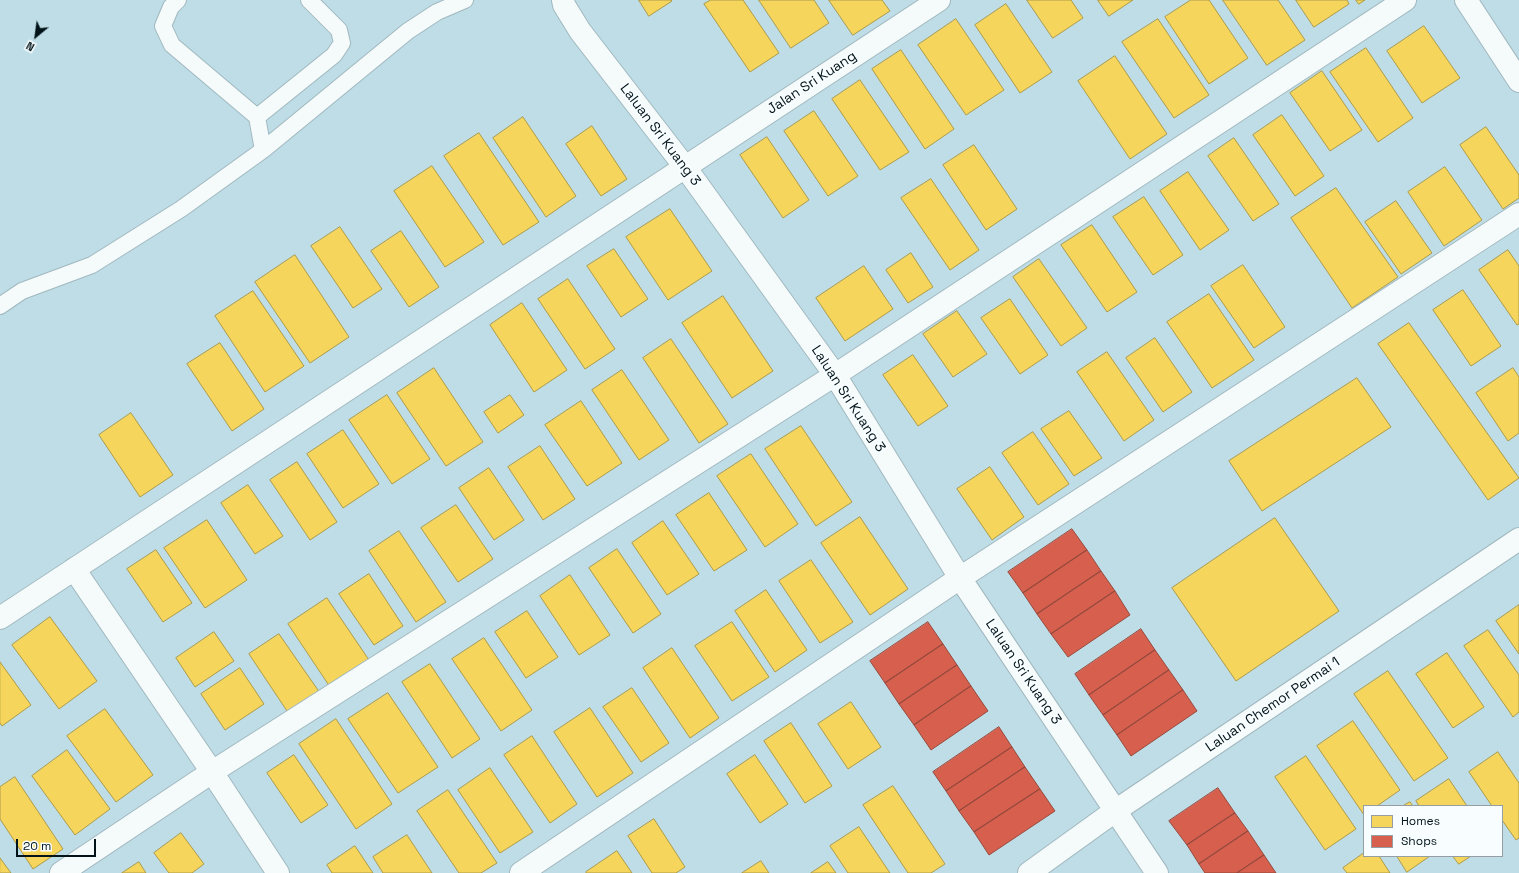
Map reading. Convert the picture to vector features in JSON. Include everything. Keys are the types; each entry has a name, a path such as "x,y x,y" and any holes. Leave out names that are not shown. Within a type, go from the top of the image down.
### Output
{"street":[{"name":"Laluan Sri Kuang 3","path":"563,0 564,5 580,31 685,167 835,375 960,578 1157,873"},
{"name":"Jalan Sri Kuang","path":"0,618 939,0"},
{"path":"61,873 212,772 835,375 1405,0"},
{"path":"1466,0 1519,81"},
{"path":"521,873 960,578 1519,214"},
{"name":"Laluan Chemor Permai 1","path":"1029,873 1115,811 1519,540"},
{"path":"74,569 212,772 278,873"}],"lane":[{"path":"178,0 171,7 163,26 172,45 257,117 263,150"},
{"path":"257,117 334,55 342,43 339,30 309,0"},
{"path":"0,306 22,291 92,265 181,209 263,150 408,31 437,12 465,0"}],"building: Homes":[{"path":"639,0 671,0 672,1 649,16"},
{"path":"711,0 743,0 779,53 750,72 704,4"},
{"path":"759,0 814,0 829,23 791,48"},
{"path":"829,0 882,0 890,11 853,35"},
{"path":"1027,0 1071,0 1083,18 1053,38"},
{"path":"1098,0 1133,0 1109,16"},
{"path":"1191,0 1209,0 1248,58 1209,84 1165,17"},
{"path":"1223,0 1278,0 1305,40 1267,65"},
{"path":"1296,0 1347,0 1349,4 1314,27"},
{"path":"1356,0 1365,0 1359,4"},
{"path":"1006,4 1052,72 1020,93 975,25"},
{"path":"956,19 1004,90 966,115 918,45"},
{"path":"1158,19 1209,95 1174,118 1122,42"},
{"path":"1424,26 1460,78 1422,103 1387,51"},
{"path":"1366,48 1413,118 1378,142 1330,72"},
{"path":"901,50 954,129 925,149 872,69"},
{"path":"1115,56 1167,134 1130,159 1078,81"},
{"path":"1322,71 1362,130 1330,151 1290,93"},
{"path":"860,80 909,152 880,170 832,99"},
{"path":"814,111 858,176 828,196 784,131"},
{"path":"1282,115 1324,176 1295,196 1253,135"},
{"path":"523,117 576,196 546,217 493,138"},
{"path":"592,126 627,179 601,196 566,144"},
{"path":"1486,127 1519,175 1519,198 1503,209 1460,145"},
{"path":"479,133 539,222 503,245 444,156"},
{"path":"767,137 809,200 783,218 740,155"},
{"path":"1234,138 1279,204 1253,221 1208,156"},
{"path":"974,145 1017,209 986,230 943,165"},
{"path":"432,166 484,242 445,267 394,191"},
{"path":"1445,167 1482,220 1444,246 1408,192"},
{"path":"1188,172 1229,230 1200,250 1160,191"},
{"path":"931,179 979,250 950,270 901,198"},
{"path":"1336,188 1398,277 1352,308 1291,218"},
{"path":"1144,197 1183,255 1153,275 1113,217"},
{"path":"1396,201 1432,253 1401,274 1365,222"},
{"path":"670,209 712,271 668,300 626,237"},
{"path":"1092,225 1137,292 1107,312 1061,245"},
{"path":"340,227 382,289 353,308 311,246"},
{"path":"401,231 439,287 409,307 371,251"},
{"path":"614,249 648,299 621,317 587,266"},
{"path":"1508,250 1519,266 1519,324 1517,325 1479,270"},
{"path":"911,253 933,287 908,303 886,270"},
{"path":"295,255 349,337 310,363 255,282"},
{"path":"1039,259 1087,328 1061,346 1013,277"},
{"path":"1243,265 1285,327 1254,348 1211,286"},
{"path":"864,266 893,309 845,341 816,298"},
{"path":"568,279 615,349 585,369 538,299"},
{"path":"1463,290 1501,346 1471,366 1433,310"},
{"path":"253,291 304,366 265,392 215,316"},
{"path":"1209,294 1254,360 1212,388 1167,322"},
{"path":"723,296 773,371 732,398 682,323"},
{"path":"1010,299 1048,355 1020,374 981,318"},
{"path":"522,303 567,370 534,392 490,325"},
{"path":"957,311 987,354 953,377 923,334"},
{"path":"1409,323 1519,478 1488,500 1378,344"},
{"path":"1155,338 1192,392 1163,412 1126,358"},
{"path":"671,339 728,424 699,443 643,358"},
{"path":"220,343 264,409 232,431 187,364"},
{"path":"1107,352 1154,420 1124,441 1077,372"},
{"path":"913,355 948,406 918,426 883,375"},
{"path":"434,368 483,442 446,466 397,393"},
{"path":"1513,368 1519,377 1519,433 1508,441 1476,393"},
{"path":"622,370 669,440 639,460 592,390"},
{"path":"1357,378 1391,427 1262,511 1229,461"},
{"path":"387,395 430,459 392,484 349,420"},
{"path":"510,395 524,415 498,433 484,412"},
{"path":"581,401 622,463 587,486 545,425"},
{"path":"1069,411 1102,458 1074,476 1041,429"},
{"path":"131,413 173,475 140,497 99,435"},
{"path":"801,426 852,502 816,526 765,449"},
{"path":"343,430 379,484 343,508 307,454"},
{"path":"1033,432 1069,484 1038,505 1002,453"},
{"path":"540,446 575,499 543,520 508,467"},
{"path":"751,454 798,524 765,547 717,476"},
{"path":"297,462 337,522 310,540 270,480"},
{"path":"990,467 1024,517 992,540 957,489"},
{"path":"489,468 524,520 494,540 459,488"},
{"path":"248,485 283,536 255,554 221,503"},
{"path":"709,493 747,550 714,571 676,515"},
{"path":"456,505 493,559 458,582 421,528"},
{"path":"860,517 908,589 870,615 821,543"},
{"path":"1275,518 1339,611 1236,681 1172,588"},
{"path":"207,520 247,580 205,608 164,548"},
{"path":"663,521 699,574 667,595 632,543"},
{"path":"399,531 446,602 416,622 369,551"},
{"path":"617,549 661,614 633,633 589,568"},
{"path":"156,550 192,603 163,622 127,569"},
{"path":"811,560 853,622 820,643 779,581"},
{"path":"369,574 403,626 374,645 339,594"},
{"path":"570,575 610,635 579,655 540,596"},
{"path":"766,590 807,650 775,672 735,611"},
{"path":"327,598 369,660 330,687 288,624"},
{"path":"1519,605 1519,654 1496,621"},
{"path":"527,611 558,657 526,678 495,632"},
{"path":"50,617 97,681 59,709 12,645"},
{"path":"732,622 769,677 732,701 695,646"},
{"path":"1488,630 1519,675 1519,712 1513,717 1464,646"},
{"path":"214,632 234,661 195,687 176,658"},
{"path":"279,634 320,693 289,714 249,654"},
{"path":"484,638 532,710 501,731 452,659"},
{"path":"672,648 719,718 690,738 643,668"},
{"path":"1447,653 1484,707 1453,728 1416,674"},
{"path":"0,662 31,705 2,726 0,723"},
{"path":"430,664 480,739 452,758 402,682"},
{"path":"240,668 264,704 225,730 201,694"},
{"path":"1388,671 1448,758 1414,781 1354,694"},
{"path":"632,688 669,743 641,762 603,707"},
{"path":"388,693 438,767 398,793 348,719"},
{"path":"851,702 881,747 848,769 818,724"},
{"path":"590,708 633,773 597,797 554,732"},
{"path":"105,709 153,775 116,802 67,736"},
{"path":"336,719 392,804 356,829 299,744"},
{"path":"1353,721 1400,790 1378,805 1363,805 1363,814 1317,746"},
{"path":"791,723 832,786 805,803 764,741"},
{"path":"532,736 577,804 550,823 504,755"},
{"path":"67,750 110,809 75,835 32,776"},
{"path":"1498,752 1519,783 1519,838 1516,840 1503,821 1503,805 1491,805 1469,772"},
{"path":"294,755 328,805 301,823 267,773"},
{"path":"755,755 788,804 760,823 727,774"},
{"path":"1306,756 1356,829 1325,850 1275,777"},
{"path":"490,768 533,832 500,853 458,790"},
{"path":"15,777 63,849 33,869 0,819 0,787"},
{"path":"1449,779 1466,805 1418,805 1416,801"},
{"path":"893,786 945,864 931,873 908,873 863,805"},
{"path":"448,790 497,863 481,873 459,873 417,811"},
{"path":"1410,802 1412,805 1405,805"},
{"path":"654,819 685,867 676,873 652,873 628,836"},
{"path":"859,827 890,873 848,873 830,846"},
{"path":"181,833 204,864 192,873 169,873 154,853"},
{"path":"407,835 432,873 383,873 373,857"},
{"path":"355,846 373,873 332,873 327,865"},
{"path":"617,851 632,873 586,873 586,872"},
{"path":"1363,854 1363,857 1380,857 1390,873 1347,873 1343,868"},
{"path":"1398,857 1429,857 1407,872"},
{"path":"1454,857 1470,857 1459,864"},
{"path":"0,858 11,873 0,873"},
{"path":"761,861 769,873 742,873"},
{"path":"139,862 146,873 122,873"},
{"path":"828,862 836,873 811,873"}],"building: Shops":[{"path":"1072,529 1087,550 1023,593 1008,572"},
{"path":"1087,550 1101,571 1037,614 1023,593"},
{"path":"1101,571 1115,591 1051,634 1037,614"},
{"path":"1115,591 1130,615 1068,657 1051,634"},
{"path":"928,622 943,644 885,683 870,661"},
{"path":"1141,629 1155,650 1089,695 1075,674"},
{"path":"943,644 957,665 899,704 885,683"},
{"path":"1155,650 1169,670 1103,715 1089,695"},
{"path":"957,665 971,686 914,725 899,704"},
{"path":"1169,670 1183,690 1117,735 1103,715"},
{"path":"971,686 988,711 931,750 914,725"},
{"path":"1183,690 1197,711 1131,756 1117,735"},
{"path":"999,727 1012,747 946,791 933,772"},
{"path":"1012,747 1025,767 959,811 946,791"},
{"path":"1025,767 1040,789 974,832 959,811"},
{"path":"1218,788 1235,813 1187,845 1169,821"},
{"path":"1040,789 1055,811 989,855 974,832"},
{"path":"1235,813 1248,831 1199,864 1187,845"},
{"path":"1248,831 1264,855 1237,873 1205,873 1199,864"},
{"path":"1264,855 1276,873 1237,873"}]}
